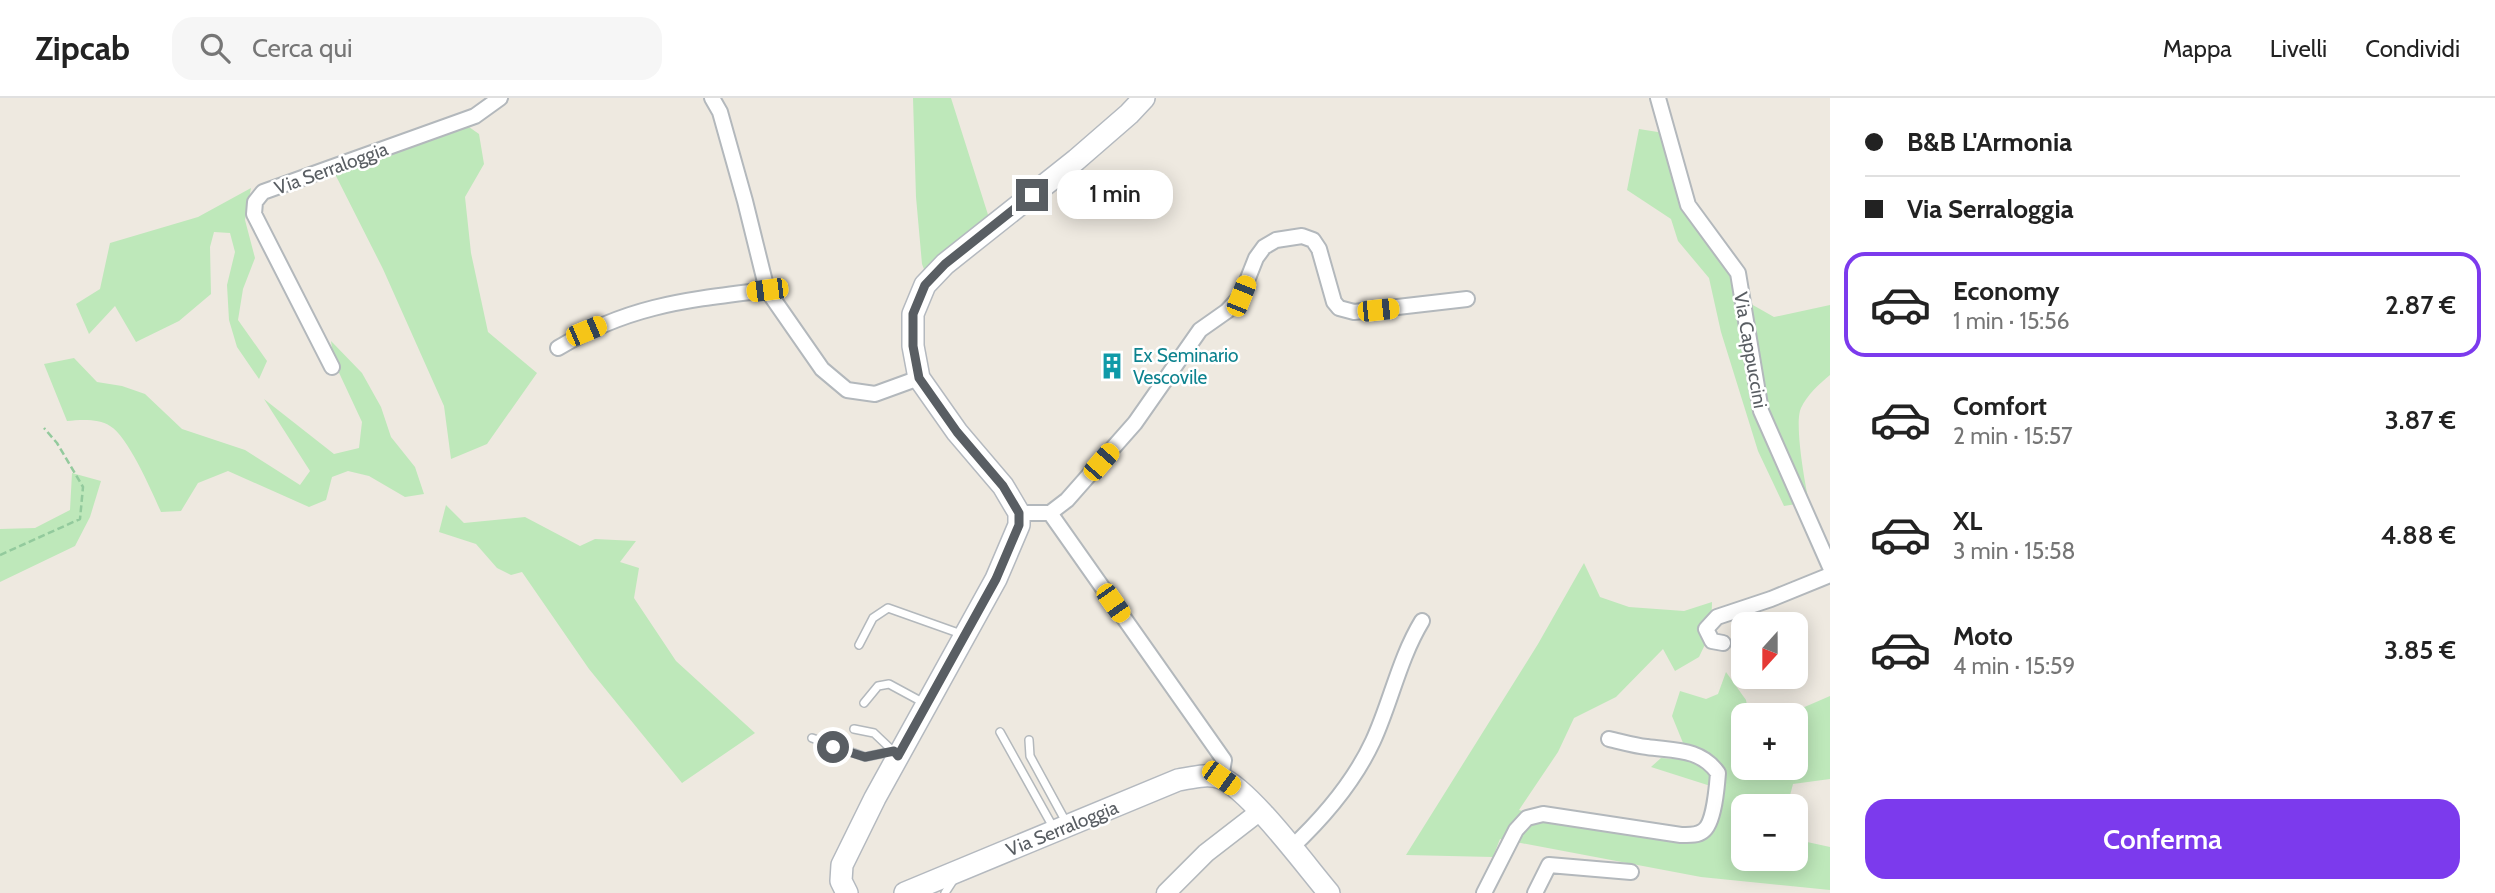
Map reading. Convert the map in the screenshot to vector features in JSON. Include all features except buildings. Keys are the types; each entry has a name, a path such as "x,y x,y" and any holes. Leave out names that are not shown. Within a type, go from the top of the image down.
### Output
{"main road":[{"path":"847,893 841,881 842,865 896,753 964,635 1009,551 1019,525 1019,513 1003,486 957,432 919,378 913,346 913,314 925,285 945,264 1076,160 1144,98"},
{"name":"Via Serraloggia","path":"905,893 1178,780 1204,775 1221,778"},
{"path":"1221,778 1243,794 1329,893"}],"street":[{"name":"Via Serraloggia","path":"332,367 254,214 255,202 262,192 475,116 500,98"},
{"path":"712,98 720,112 767,290 822,369 847,390 875,394 919,378"},
{"name":"Via Cappuccini","path":"1658,98 1688,205 1738,273 1761,411 1830,567"},
{"path":"1019,513 1050,513 1067,500 1135,423 1200,330 1227,312 1241,296 1256,258 1264,247 1276,240 1302,236 1313,240 1319,249 1334,302 1339,308 1354,312 1467,299"},
{"path":"558,348 586,331 622,316 675,301 767,290"},
{"path":"1050,513 1224,760 1221,778"},
{"path":"1723,643 1712,641 1706,629 1717,617 1830,575"},
{"path":"1291,848 1320,820 1349,781 1373,741 1408,645 1422,621"},
{"path":"1484,893 1516,830 1527,818 1543,814 1681,835 1704,831 1710,823 1718,773 1705,759 1672,748 1649,747 1609,739"},
{"path":"1166,893 1206,853 1259,812"},
{"path":"1535,893 1549,864 1631,872"}],"lane":[{"path":"859,645 873,618 888,608 964,635"},
{"path":"864,703 878,686 889,684 926,704"},
{"path":"854,729 874,733 896,753"},
{"path":"1000,732 1061,829"},
{"path":"812,738 865,757 896,753"},
{"path":"1030,740 1030,757 1061,829"},
{"path":"945,893 957,872"}],"path":[{"path":"0,555 80,519 83,487 57,443 44,428"}],"green space":[{"path":"913,98 951,98 990,221 927,277 922,264 916,197"},
{"path":"469,127 479,134 484,164 465,197 471,253 488,332 537,373 487,444 451,459 444,406 383,269 335,174"},
{"path":"1639,129 1664,133 1679,186 1721,250 1744,300 1774,317 1830,305 1830,375 1807,399 1799,416 1801,454 1809,502 1784,506 1758,451 1721,332 1709,278 1678,241 1671,219 1627,190"},
{"path":"251,188 245,220 255,258 243,289 238,320 267,361 259,379 237,347 229,320 227,285 235,252 230,233 214,232 210,247 211,294 179,321 136,342 115,306 89,334 76,304 100,289 110,243 198,217"},
{"path":"331,341 362,373 381,407 391,437 415,467 424,494 405,497 369,476 348,471 332,477 326,500 309,507 228,471 198,483 181,511 161,512 139,465 117,432 100,422 67,421 44,364 74,358 97,382 122,386 145,394 182,429 245,450 300,485 310,471 264,399 334,454 359,448 362,422 334,362"},
{"path":"72,473 101,481 90,517 75,546 0,582 0,529 35,528 70,510"},
{"path":"446,505 464,523 525,517 580,546 595,539 636,541 620,562 639,568 634,598 676,661 755,733 682,783 589,669 522,572 511,575 497,568 476,544 439,532"},
{"path":"1584,563 1600,597 1629,607 1684,611 1712,602 1711,632 1699,657 1675,671 1663,649 1616,697 1574,718 1558,752 1519,810 1573,826 1696,842 1719,812 1720,789 1651,767 1661,758 1690,760 1672,716 1680,691 1706,699 1718,694 1726,672 1731,679 1731,690 1739,690 1746,700 1747,703 1731,703 1731,780 1808,780 1808,706 1830,696 1830,779 1793,784 1790,794 1731,794 1731,871 1808,871 1808,842 1830,847 1830,890 1701,877 1500,839 1493,857 1406,855 1538,644"}],"place":[{"name":"Ex Seminario Vescovile","path":"1112,366"}],"route":[{"path":"833,747 865,757 894,751 898,756 996,579 1019,525 1019,513 1003,486 957,432 919,378 913,346 913,314 925,285 945,264 1032,195"}]}
